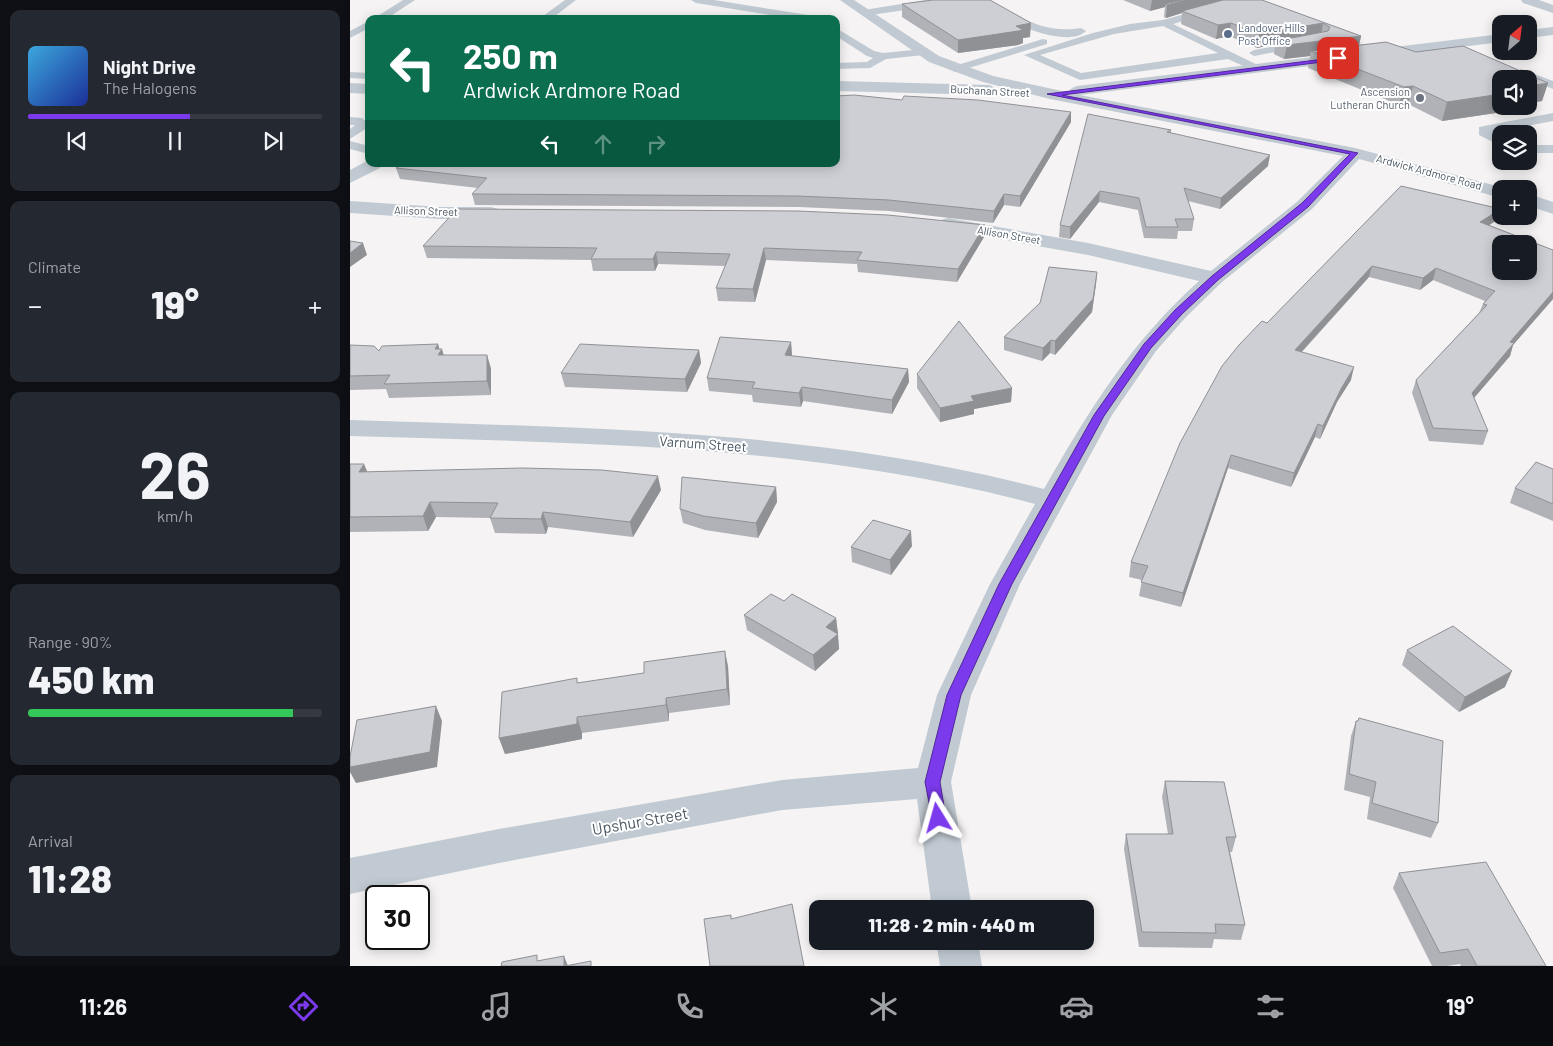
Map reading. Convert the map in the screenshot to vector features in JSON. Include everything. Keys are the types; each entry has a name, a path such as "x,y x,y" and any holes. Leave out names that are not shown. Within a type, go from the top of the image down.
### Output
{"street":[{"name":"Ardwick Ardmore Road","path":"846,0 924,52 955,68 988,79 1050,94 1355,153 1492,190"},
{"path":"1527,0 1553,9"},
{"path":"1538,33 1553,31"},
{"name":"Buchanan Street","path":"840,86 982,89 1050,94 1492,39"},
{"path":"350,88 365,89"},
{"path":"951,900 933,782 954,695 1006,584 1099,415 1148,346 1178,312 1215,278 1305,205 1355,153"},
{"path":"350,178 369,167"},
{"path":"1537,203 1553,208"},
{"name":"Allison Street","path":"350,207 440,212 508,213"},
{"name":"Allison Street","path":"932,223 1001,232 1215,278"},
{"name":"Varnum Street","path":"350,428 676,441 825,454 927,470 1052,500"},
{"name":"Upshur Street","path":"350,876 499,846 782,795 933,782"},
{"path":"958,950 961,966"}],"lane":[{"path":"385,15 410,0"},
{"path":"550,15 571,0"},
{"path":"696,0 789,15"},
{"path":"864,13 905,7 909,2 952,0"},
{"path":"983,0 1040,32 1065,35"},
{"path":"955,68 1065,35 1182,6"},
{"path":"1225,7 1164,23 1147,24 1111,32 1030,55 1080,77 1230,55"},
{"path":"1164,23 1258,69"},
{"path":"350,35 365,26"},
{"path":"840,34 870,54 883,56 924,52"},
{"path":"1254,53 1313,43"},
{"path":"1457,44 1474,51"},
{"path":"1291,47 1320,60"},
{"path":"845,48 862,48"},
{"path":"840,66 870,65 883,56"},
{"path":"1509,66 1553,86"},
{"path":"350,75 365,76"},
{"path":"1511,125 1553,117"},
{"path":"350,121 358,121 363,125 350,135"},
{"path":"1492,128 1484,130 1486,135 1492,138"},
{"path":"350,145 365,149"},
{"path":"1537,148 1553,148"}],"building":[{"path":"933,0 990,0 1031,23 1016,26 1023,30 958,40 902,4"},
{"path":"1182,0 1186,0 1165,4"},
{"path":"1223,0 1262,0 1361,36 1287,45 1276,41 1328,31 1330,27 1323,23 1259,34 1231,23 1218,25 1182,11"},
{"path":"1386,42 1416,52 1463,46 1518,70 1492,70 1492,95 1447,102 1413,86 1404,87 1311,51"},
{"path":"1537,78 1548,83 1537,85"},
{"path":"854,95 902,100 904,96 978,100 1071,112 1020,196 1004,194 994,211 889,200 798,196 472,194 487,178 396,168 840,167 840,96"},
{"path":"1088,114 1171,130 1167,132 1270,155 1221,198 1184,188 1194,219 1175,219 1178,227 1146,227 1139,198 1100,191 1070,227 1060,225"},
{"path":"1401,186 1492,207 1492,215 1480,222 1514,235 1492,235 1492,280 1537,280 1537,244 1553,250 1553,292 1510,342 1514,343 1472,393 1488,431 1433,428 1416,380 1487,305 1483,304 1495,291 1436,268 1423,278 1372,266 1295,350 1354,367 1323,426 1318,424 1294,473 1231,455 1183,593 1141,582 1148,566 1131,562 1180,443 1222,366 1262,321 1267,323"},
{"path":"457,209 798,211 888,215 985,225 958,269 857,260 862,252 764,248 753,289 716,288 730,254 656,252 653,259 591,259 597,248 423,246"},
{"path":"350,241 363,243 350,253"},
{"path":"1049,267 1097,272 1093,299 1055,341 1051,340 1043,348 1004,337 1040,303"},
{"path":"959,321 1012,388 971,396 974,401 940,408 917,374"},
{"path":"720,337 791,342 785,355 908,369 892,400 802,387 799,393 752,388 755,382 707,378"},
{"path":"438,344 435,349 442,349 438,355 487,355 487,381 384,384 390,375 350,376 350,345 374,346 379,351 382,346"},
{"path":"580,344 699,350 685,379 561,373"},
{"path":"1536,462 1553,469 1553,504 1515,488"},
{"path":"350,464 364,464 359,472 522,468 602,470 658,476 630,522 543,512 541,519 490,518 498,503 430,502 423,516 350,517"},
{"path":"682,477 776,487 756,523 703,516 680,509"},
{"path":"873,520 911,531 890,560 851,547"},
{"path":"771,594 784,601 792,594 836,618 826,627 838,634 813,655 744,615"},
{"path":"1453,626 1512,671 1465,697 1407,650"},
{"path":"725,651 727,689 666,698 666,705 577,717 577,724 499,738 502,692 577,678 577,683 644,673 644,662"},
{"path":"436,706 430,752 350,767 357,720"},
{"path":"1359,718 1443,741 1438,823 1372,803 1376,782 1349,774 1356,721"},
{"path":"1165,781 1224,782 1236,837 1226,837 1245,925 1215,924 1216,933 1142,932 1126,834 1173,834"},
{"path":"1486,862 1546,966 1477,966 1468,949 1440,953 1399,873"},
{"path":"792,904 804,966 710,966 704,919 731,915 731,919"},
{"path":"537,955 537,961 564,956 564,966 501,966 502,962"},
{"path":"591,961 591,966 565,966"}],"place":[{"name":"Landover Hills Post Office","path":"1228,34"},
{"name":"Ascension Lutheran Church","path":"1420,98"}],"route":[{"path":"938,818 933,782 954,695 1006,584 1099,415 1148,346 1178,312 1215,278 1305,205 1355,153 1050,94 1338,58"}]}
